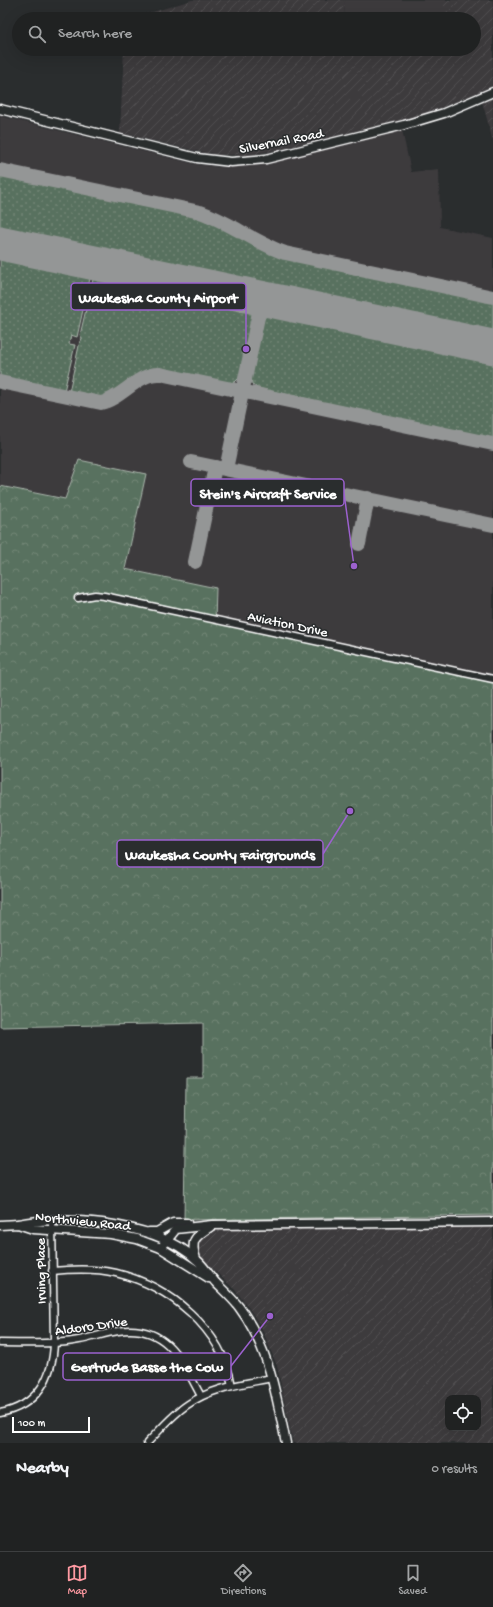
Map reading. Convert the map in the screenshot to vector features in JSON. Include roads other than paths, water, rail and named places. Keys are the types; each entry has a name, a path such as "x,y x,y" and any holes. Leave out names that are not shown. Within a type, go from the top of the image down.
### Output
{"street":[{"name":"Silvernail Road","path":"0,109 190,157 231,162 266,159 404,125 444,113 493,92"},
{"name":"Aviation Drive","path":"78,598 95,595 104,596 493,679"},
{"path":"18,1224 32,1221 52,1221 97,1223 120,1226 146,1232 165,1240 196,1259 238,1306 255,1332 266,1356 286,1443"},
{"name":"Irving Place","path":"0,1413 21,1406 36,1394 49,1375 53,1360 54,1342 52,1221"},
{"path":"165,1240 176,1229 212,1225 493,1222"},
{"path":"146,1232 157,1232 170,1224 179,1223 203,1223 212,1225"},
{"path":"161,1248 169,1229 179,1223"},
{"name":"Northview Road","path":"0,1225 18,1224 33,1229 119,1235 137,1239 161,1248 216,1282"},
{"path":"196,1259 193,1248 194,1239 199,1233 212,1225"},
{"path":"52,1270 106,1271 135,1279 162,1291 190,1313 207,1332 224,1361 232,1386"},
{"name":"Aldoro Drive","path":"0,1343 82,1340 110,1332 126,1330 141,1331 165,1342 176,1352 201,1396"},
{"path":"147,1443 175,1414 201,1396 232,1386 272,1378"}],"place":[{"name":"Waukesha County Airport","path":"246,349"},
{"name":"Stein's Aircraft Service","path":"354,566"},
{"name":"Waukesha County Fairgrounds","path":"350,811"},
{"name":"Gertrude Basse the Cow","path":"270,1316"}]}
